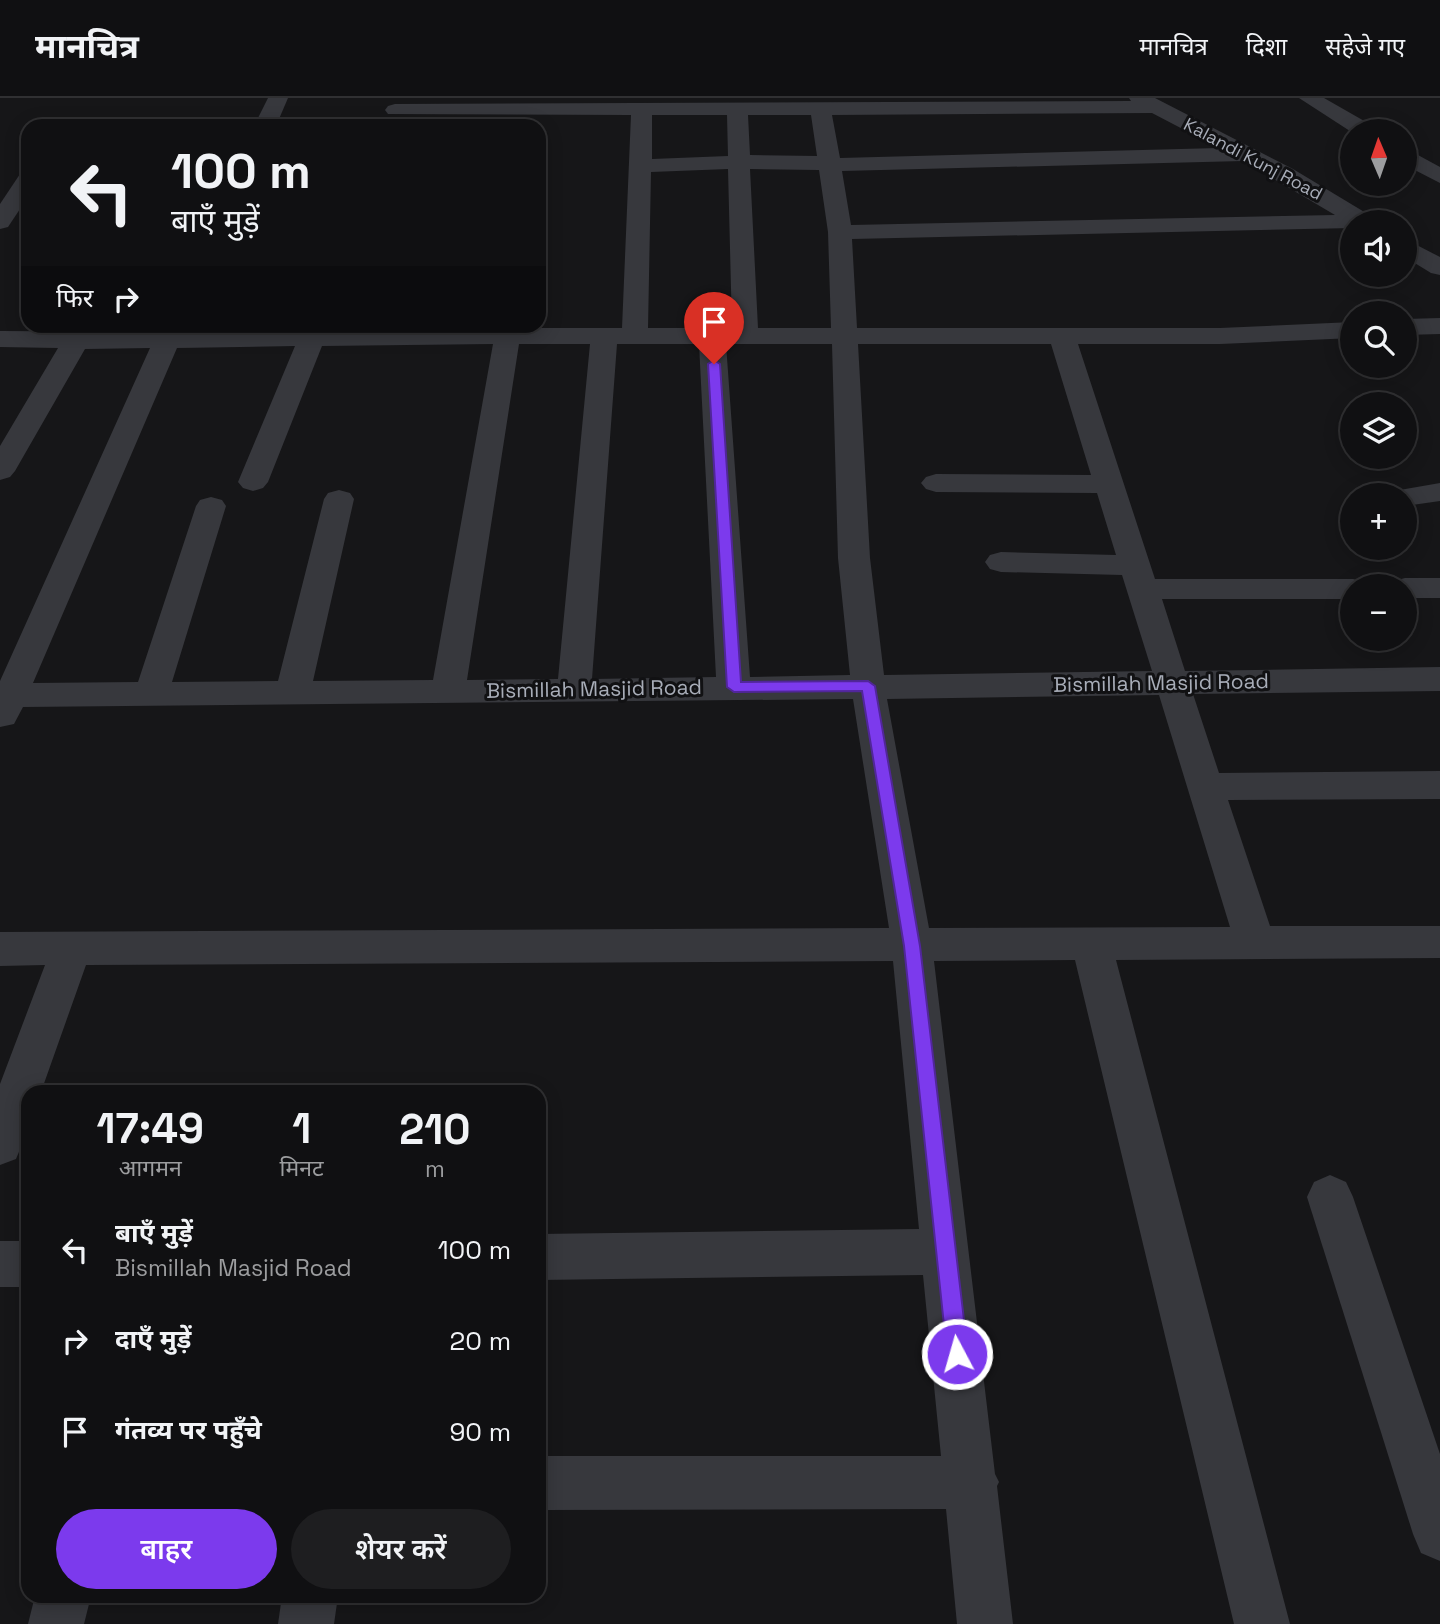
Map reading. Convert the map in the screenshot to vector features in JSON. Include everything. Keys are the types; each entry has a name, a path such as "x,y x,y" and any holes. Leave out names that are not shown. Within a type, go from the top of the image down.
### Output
{"street":[{"path":"268,119 278,98"},
{"path":"1309,98 1345,119"},
{"path":"394,111 540,119 642,110 1147,102"},
{"name":"Kalandi Kunj Road","path":"1147,102 1242,154 1285,174 1346,210"},
{"path":"737,109 745,337"},
{"path":"821,109 839,232 854,558 868,686 912,946 972,1482 985,1624"},
{"path":"635,337 642,110"},
{"path":"640,166 1242,154"},
{"path":"1418,163 1440,176"},
{"path":"0,222 21,190"},
{"path":"839,232 1340,222"},
{"path":"1417,254 1440,268"},
{"path":"1417,327 1440,326"},
{"path":"535,333 604,338 1220,336 1340,331"},
{"path":"0,339 33,333"},
{"path":"42,333 76,341 160,333"},
{"path":"4,703 170,333"},
{"path":"253,482 315,333"},
{"path":"448,690 508,333"},
{"path":"1062,336 1255,943"},
{"path":"712,337 734,687"},
{"path":"574,691 604,338"},
{"path":"0,471 76,341"},
{"path":"936,483 1109,484"},
{"path":"1417,495 1440,492"},
{"path":"293,692 339,499"},
{"path":"150,694 211,506"},
{"path":"1001,562 1138,577 1340,588"},
{"path":"1417,589 1440,588"},
{"name":"Bismillah Masjid Road","path":"4,703 150,694 1440,679"},
{"path":"1205,787 1440,785"},
{"path":"0,949 1440,942"},
{"path":"1092,945 1262,1624"},
{"path":"21,1085 71,949"},
{"path":"0,1144 21,1086"},
{"path":"1330,1197 1440,1534"},
{"path":"546,1257 946,1252"},
{"path":"0,1265 21,1264"},
{"path":"546,1483 972,1482"},
{"path":"56,1624 61,1603"},
{"path":"306,1624 309,1603"}],"route":[{"path":"714,364 734,687 868,686 912,946 957,1354"}]}
